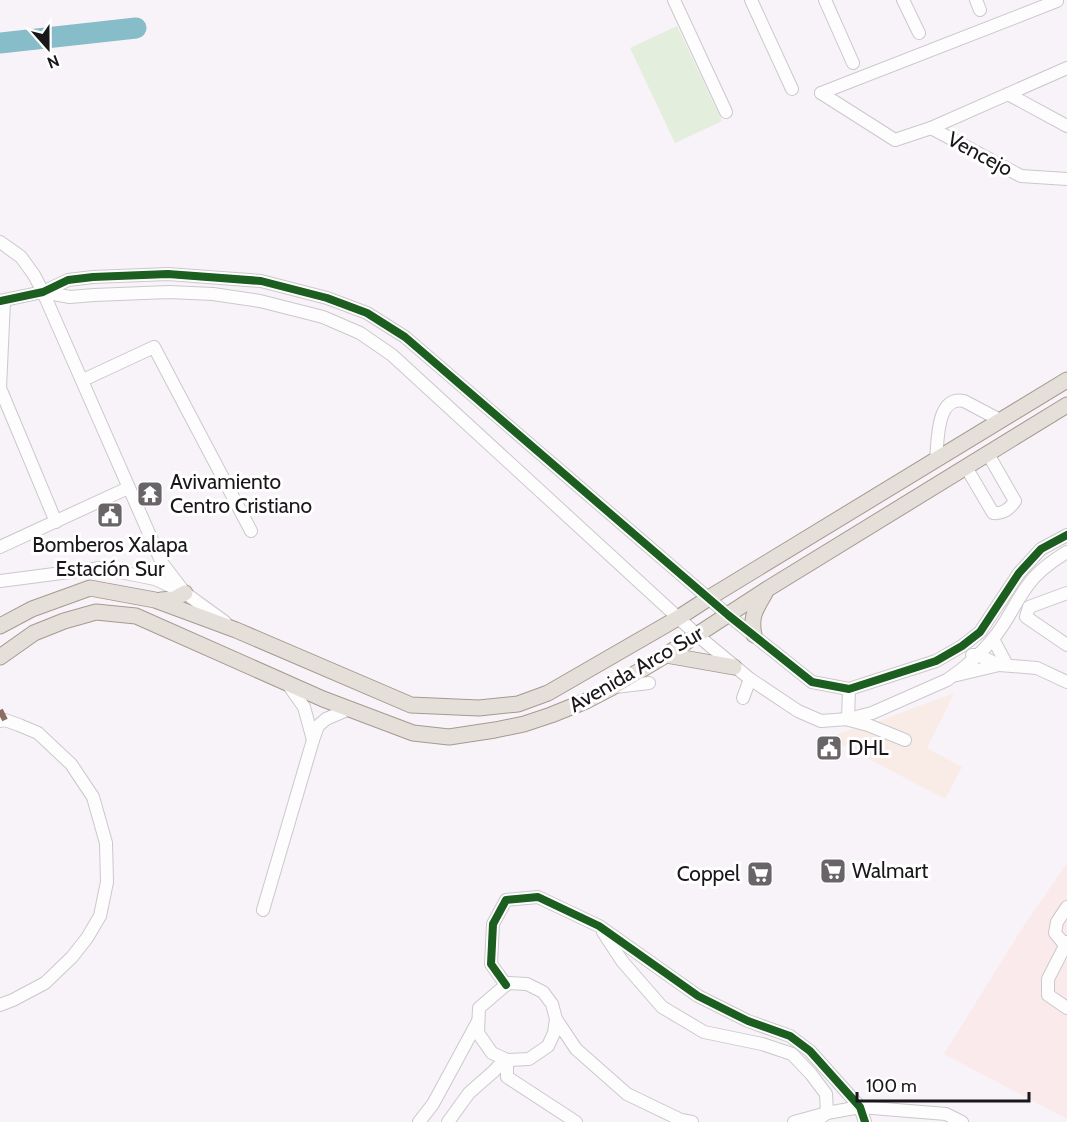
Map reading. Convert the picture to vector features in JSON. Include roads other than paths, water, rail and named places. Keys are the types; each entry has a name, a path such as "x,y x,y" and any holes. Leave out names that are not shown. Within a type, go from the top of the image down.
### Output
{"main road":[{"name":"Avenida Arco Sur","path":"0,626 32,609 90,588 155,600 236,630 411,705 479,708 518,704 548,693 678,618 1067,380"},
{"name":"Avenida Arco Sur","path":"0,657 34,633 64,621 96,612 136,616 323,699 413,733 449,737 524,724 586,701 611,688 1067,405"},
{"path":"754,635 752,624 754,612 769,588"},
{"path":"155,600 174,599 184,593"},
{"path":"666,655 734,667"}],"street":[{"path":"675,0 726,112"},
{"path":"752,0 792,89"},
{"path":"825,0 853,63"},
{"path":"903,0 919,33"},
{"path":"1057,1 820,93 895,140 931,128 1067,68"},
{"path":"1008,94 1067,126"},
{"name":"Vencejo","path":"931,128 1021,176 1067,179"},
{"path":"0,242 21,257 43,292 162,563 184,593"},
{"path":"56,522 0,388 2,301 43,292 68,280 168,274 261,281 327,298 368,313 405,337 728,615 812,682 849,688 941,658 962,646 980,632 1019,573 1041,549 1067,535"},
{"path":"43,292 70,297 169,292 213,294 271,304 324,317 360,333 392,355 734,667 798,711 821,721 848,719 873,713 950,678 1003,665"},
{"path":"83,380 154,347 251,531"},
{"path":"936,459 943,410 948,405 960,400 964,401 1000,420"},
{"path":"966,467 993,513 999,514 1010,509 1015,501 988,454"},
{"path":"0,547 128,488"},
{"path":"950,678 993,639 1029,584 1050,562 1067,552"},
{"path":"0,580 99,568 155,579 184,593 236,630"},
{"path":"1067,605 1063,594 1029,607 1026,617 1067,645"},
{"path":"978,655 985,624"},
{"path":"993,639 1003,665"},
{"path":"941,658 978,655 1003,665 1037,668 1067,682"},
{"path":"941,658 950,678"},
{"path":"743,698 750,679"},
{"path":"287,682 304,707 314,740"},
{"path":"611,688 649,683"},
{"path":"848,719 849,688"},
{"path":"263,910 318,726 326,719 349,709"},
{"path":"848,719 904,740"},
{"path":"0,721 20,724 38,733 72,764 93,797 106,843 107,882 100,916 72,957 45,983 0,1005"},
{"path":"506,985 491,964 493,924 506,900 538,897 599,926 698,996 748,1021 790,1036 810,1051 860,1107 865,1122"},
{"path":"1067,907 1057,922 1055,933 1066,943 1048,980 1048,995 1067,1008"},
{"path":"599,926 622,961 662,1007 705,1032 762,1044 792,1054 826,1094 827,1113"},
{"path":"556,1019 554,1034 548,1046 530,1059 505,1060 492,1053 478,1033 479,1008 508,983 527,984 543,992 552,1005 556,1019 576,1049 627,1094 681,1120 692,1122"},
{"path":"419,1122 433,1104 478,1020"},
{"path":"448,1122 469,1093 505,1060"},
{"path":"505,1060 507,1077 576,1122"},
{"path":"794,1122 860,1107 946,1114 962,1122"},
{"path":"814,1122 827,1113"}],"waterway":[{"path":"0,43 136,28"}],"place":[{"name":"Avivamiento Centro Cristiano","path":"150,494"},
{"name":"Bomberos Xalapa Estación Sur","path":"110,515"},
{"name":"DHL","path":"829,748"},
{"name":"Walmart","path":"833,871"},
{"name":"Coppel","path":"760,874"}]}
